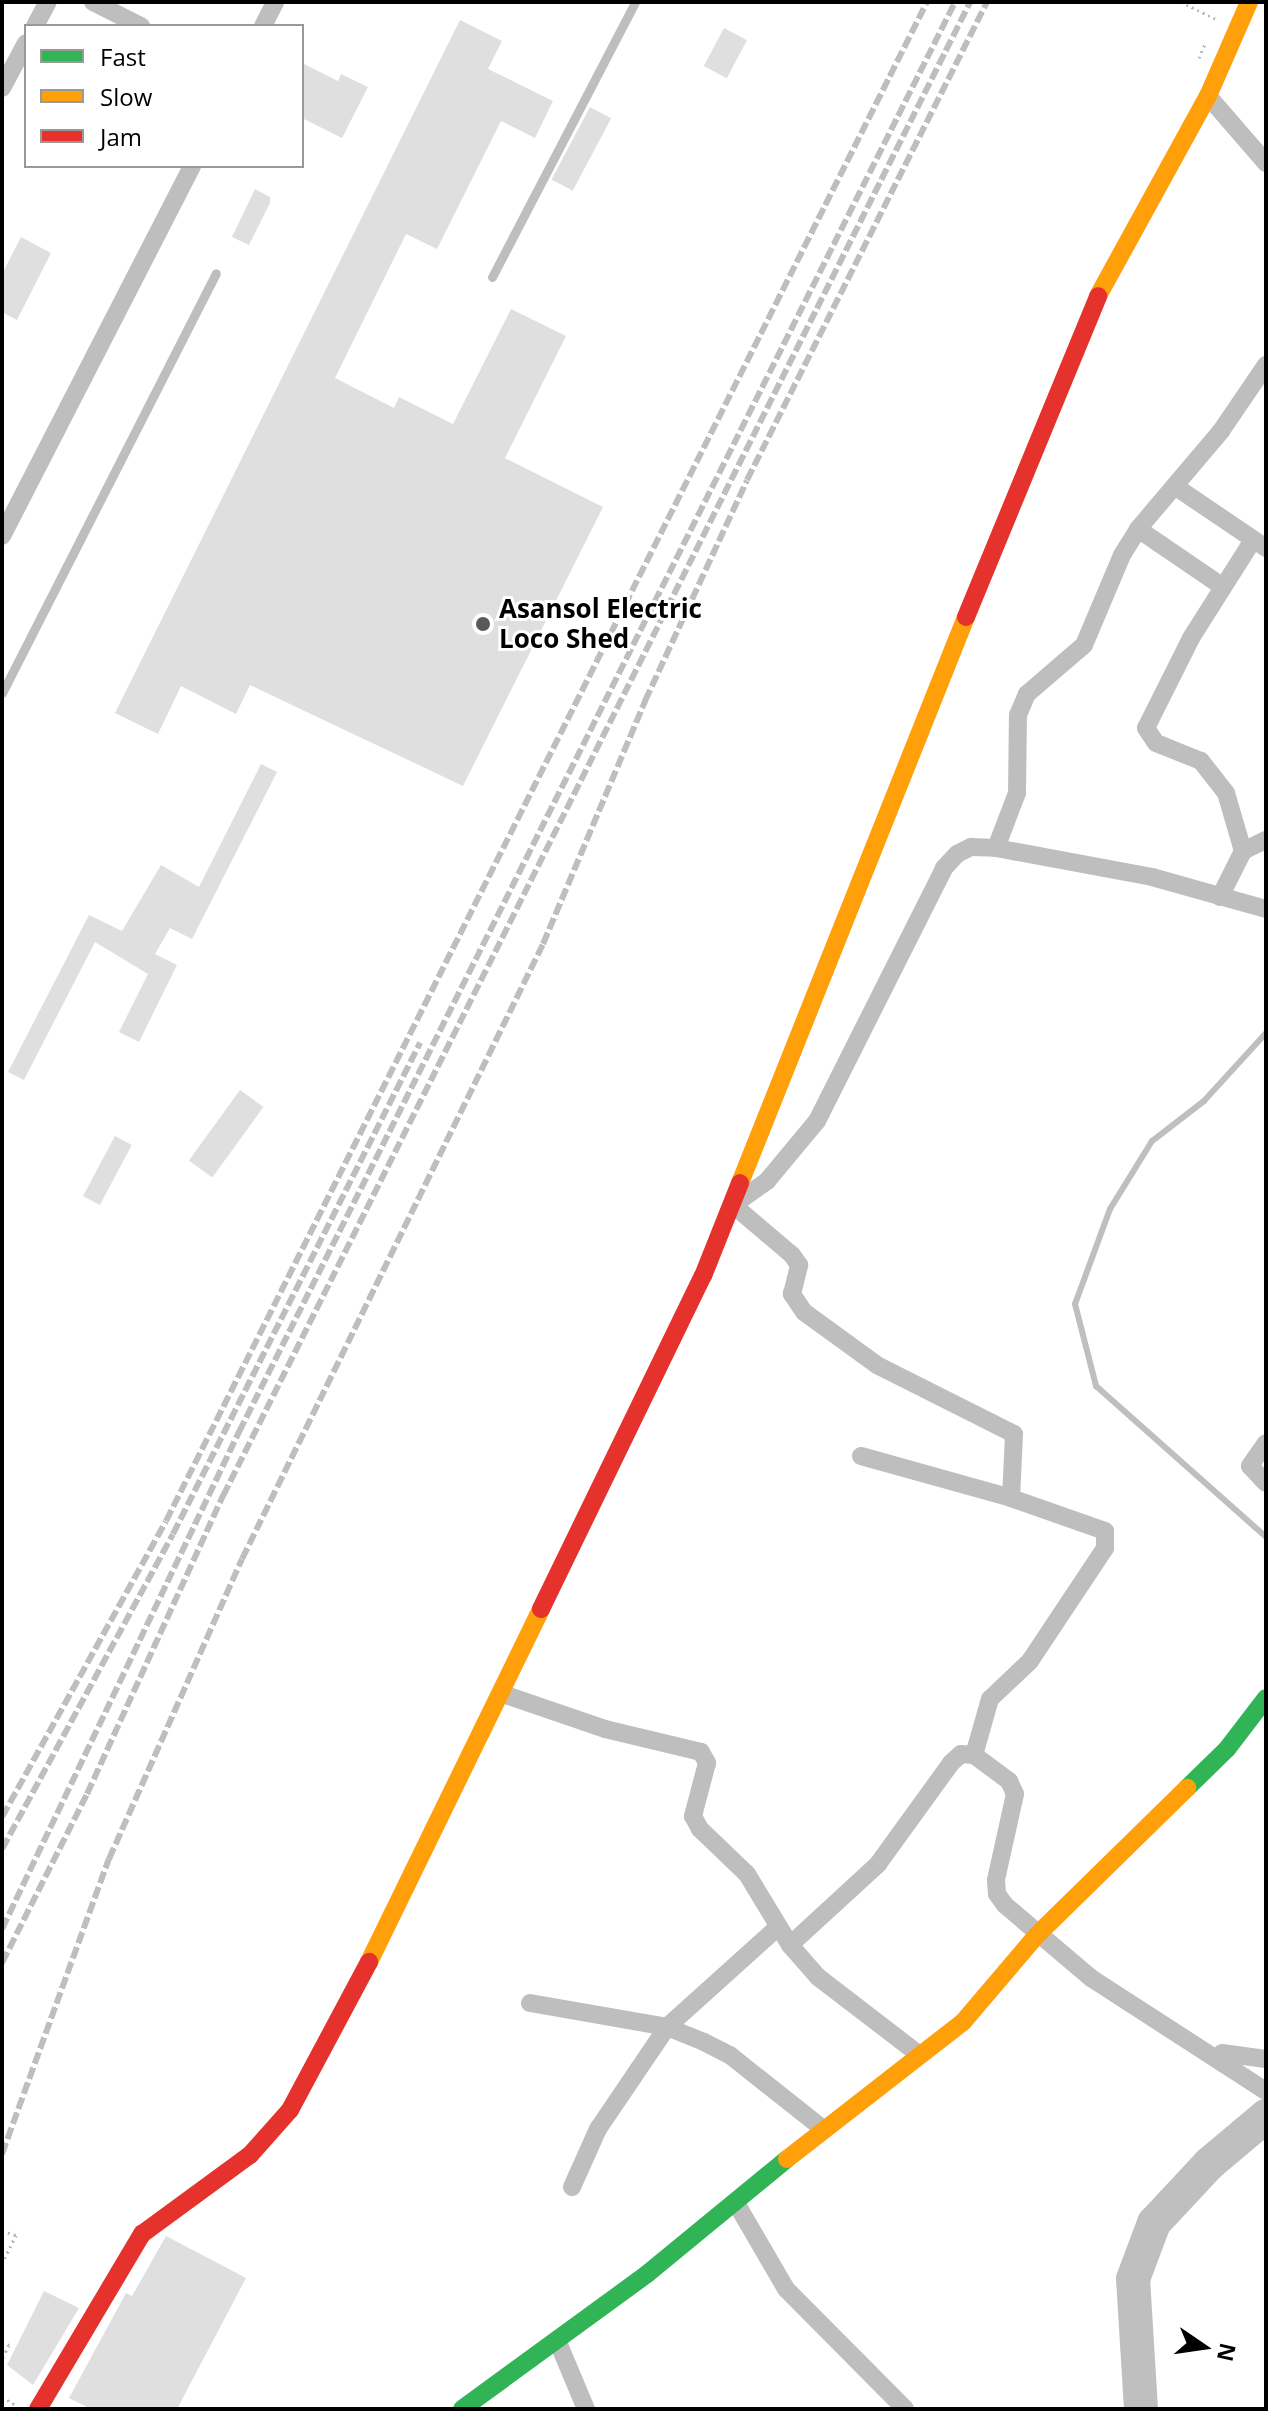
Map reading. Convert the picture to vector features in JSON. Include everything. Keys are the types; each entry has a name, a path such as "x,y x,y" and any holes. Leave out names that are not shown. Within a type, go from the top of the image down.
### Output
{"street":[{"path":"36,24 48,2"},
{"path":"93,2 137,24"},
{"path":"264,24 275,2"},
{"path":"38,2409 142,2234 250,2155 290,2110 325,2052 503,1694 733,1205 1066,363 1130,230 1208,96 1249,2"},
{"path":"2,88 24,47"},
{"path":"1208,96 1266,163"},
{"path":"2,536 191,168"},
{"path":"996,848 1021,774 1016,745 1027,694 1084,645 1122,555 1138,529 1176,487 1266,365"},
{"path":"1176,487 1259,544 1223,587 1146,728 1156,743 1188,752 1217,778 1241,830 1243,851 1220,897"},
{"path":"1138,529 1223,587"},
{"path":"1243,851 1266,840"},
{"path":"733,1205 767,1181 817,1121 944,868 971,847 996,848 1152,877 1266,909"},
{"path":"733,1205 799,1265 792,1294 804,1312 877,1365 1014,1434 1011,1498"},
{"path":"1266,1443 1250,1460 1252,1472 1266,1483"},
{"path":"861,1456 1011,1498 1099,1527 1107,1539 1030,1661 990,1699 974,1755"},
{"path":"503,1694 605,1729 701,1752 707,1763 693,1816 747,1874 790,1945 835,1992 917,2053"},
{"path":"462,2409 736,2203 822,2128 917,2053 963,2022 1038,1934 1227,1749 1266,1698"},
{"path":"790,1945 878,1864 951,1763 961,1754 974,1755 1009,1781 1015,1794 997,1894 1038,1934 1091,1978 1225,2060 1266,2091"},
{"path":"572,2187 598,2129 667,2027 778,1927"},
{"path":"530,2003 667,2027 731,2056 822,2128"},
{"path":"1207,2049 1266,2059"},
{"path":"736,2203 786,2289 905,2409"},
{"path":"557,2340 586,2409"}],"lane":[{"path":"492,277 635,2"},
{"path":"2,693 216,273"}],"path":[{"path":"1181,2 1218,20"},
{"path":"2,2231 16,2235 2,2264"},
{"path":"2,2342 9,2345 2,2359"},
{"path":"2,2397 25,2409"}],"building":[{"path":"460,20 502,41 488,69 553,101 535,138 501,121 437,249 406,234 335,378 394,408 399,397 453,424 511,309 566,336 505,458 603,507 463,786 250,685 236,714 181,686 158,734 115,713"},
{"path":"724,28 747,40 727,78 704,66"},
{"path":"304,64 338,81 341,74 368,87 342,138 304,119"},
{"path":"590,107 611,118 573,191 552,179"},
{"path":"255,189 270,197 270,203 249,245 232,237"},
{"path":"21,237 51,253 17,320 2,312 2,274"},
{"path":"261,764 277,772 192,939 170,928 155,954 177,965 139,1042 119,1032 148,974 95,942 24,1080 8,1072 89,915 122,931 161,865 199,887"},
{"path":"240,1090 263,1107 212,1177 189,1160"},
{"path":"115,1136 132,1145 100,1205 83,1196"},
{"path":"166,2236 246,2278 177,2409 91,2409 69,2398 126,2293 132,2296"},
{"path":"44,2291 79,2308 33,2385 7,2365"}],"waterway":[{"path":"1266,1033 1204,1101 1152,1141 1110,1209 1075,1304 1096,1386 1266,1537"},
{"path":"1141,2409 1133,2279 1154,2223 1209,2164 1266,2116"}],"railway":[{"path":"2,1817 166,1521 927,2"},
{"path":"2,1929 239,1432 955,2"},
{"path":"2,1963 87,1794 223,1496 970,2"},
{"path":"2,2154 109,1859 242,1559 543,944 645,701 747,480 987,2"},
{"path":"2,1849 173,1534 420,1043"}],"traffic: fast":[{"path":"1187,1788 1227,1749 1266,1698"},
{"path":"462,2409 647,2274 787,2159"}],"traffic: slow":[{"path":"1098,296 1208,96 1249,2"},
{"path":"740,1183 966,617"},
{"path":"369,1962 541,1609"},
{"path":"787,2159 963,2022 1038,1934 1187,1788"}],"traffic: jam":[{"path":"966,617 1098,296"},
{"path":"541,1609 703,1276 740,1183"},
{"path":"38,2409 142,2234 250,2155 290,2110 369,1962"}],"place":[{"name":"Asansol Electric Loco Shed","path":"483,624"}]}
